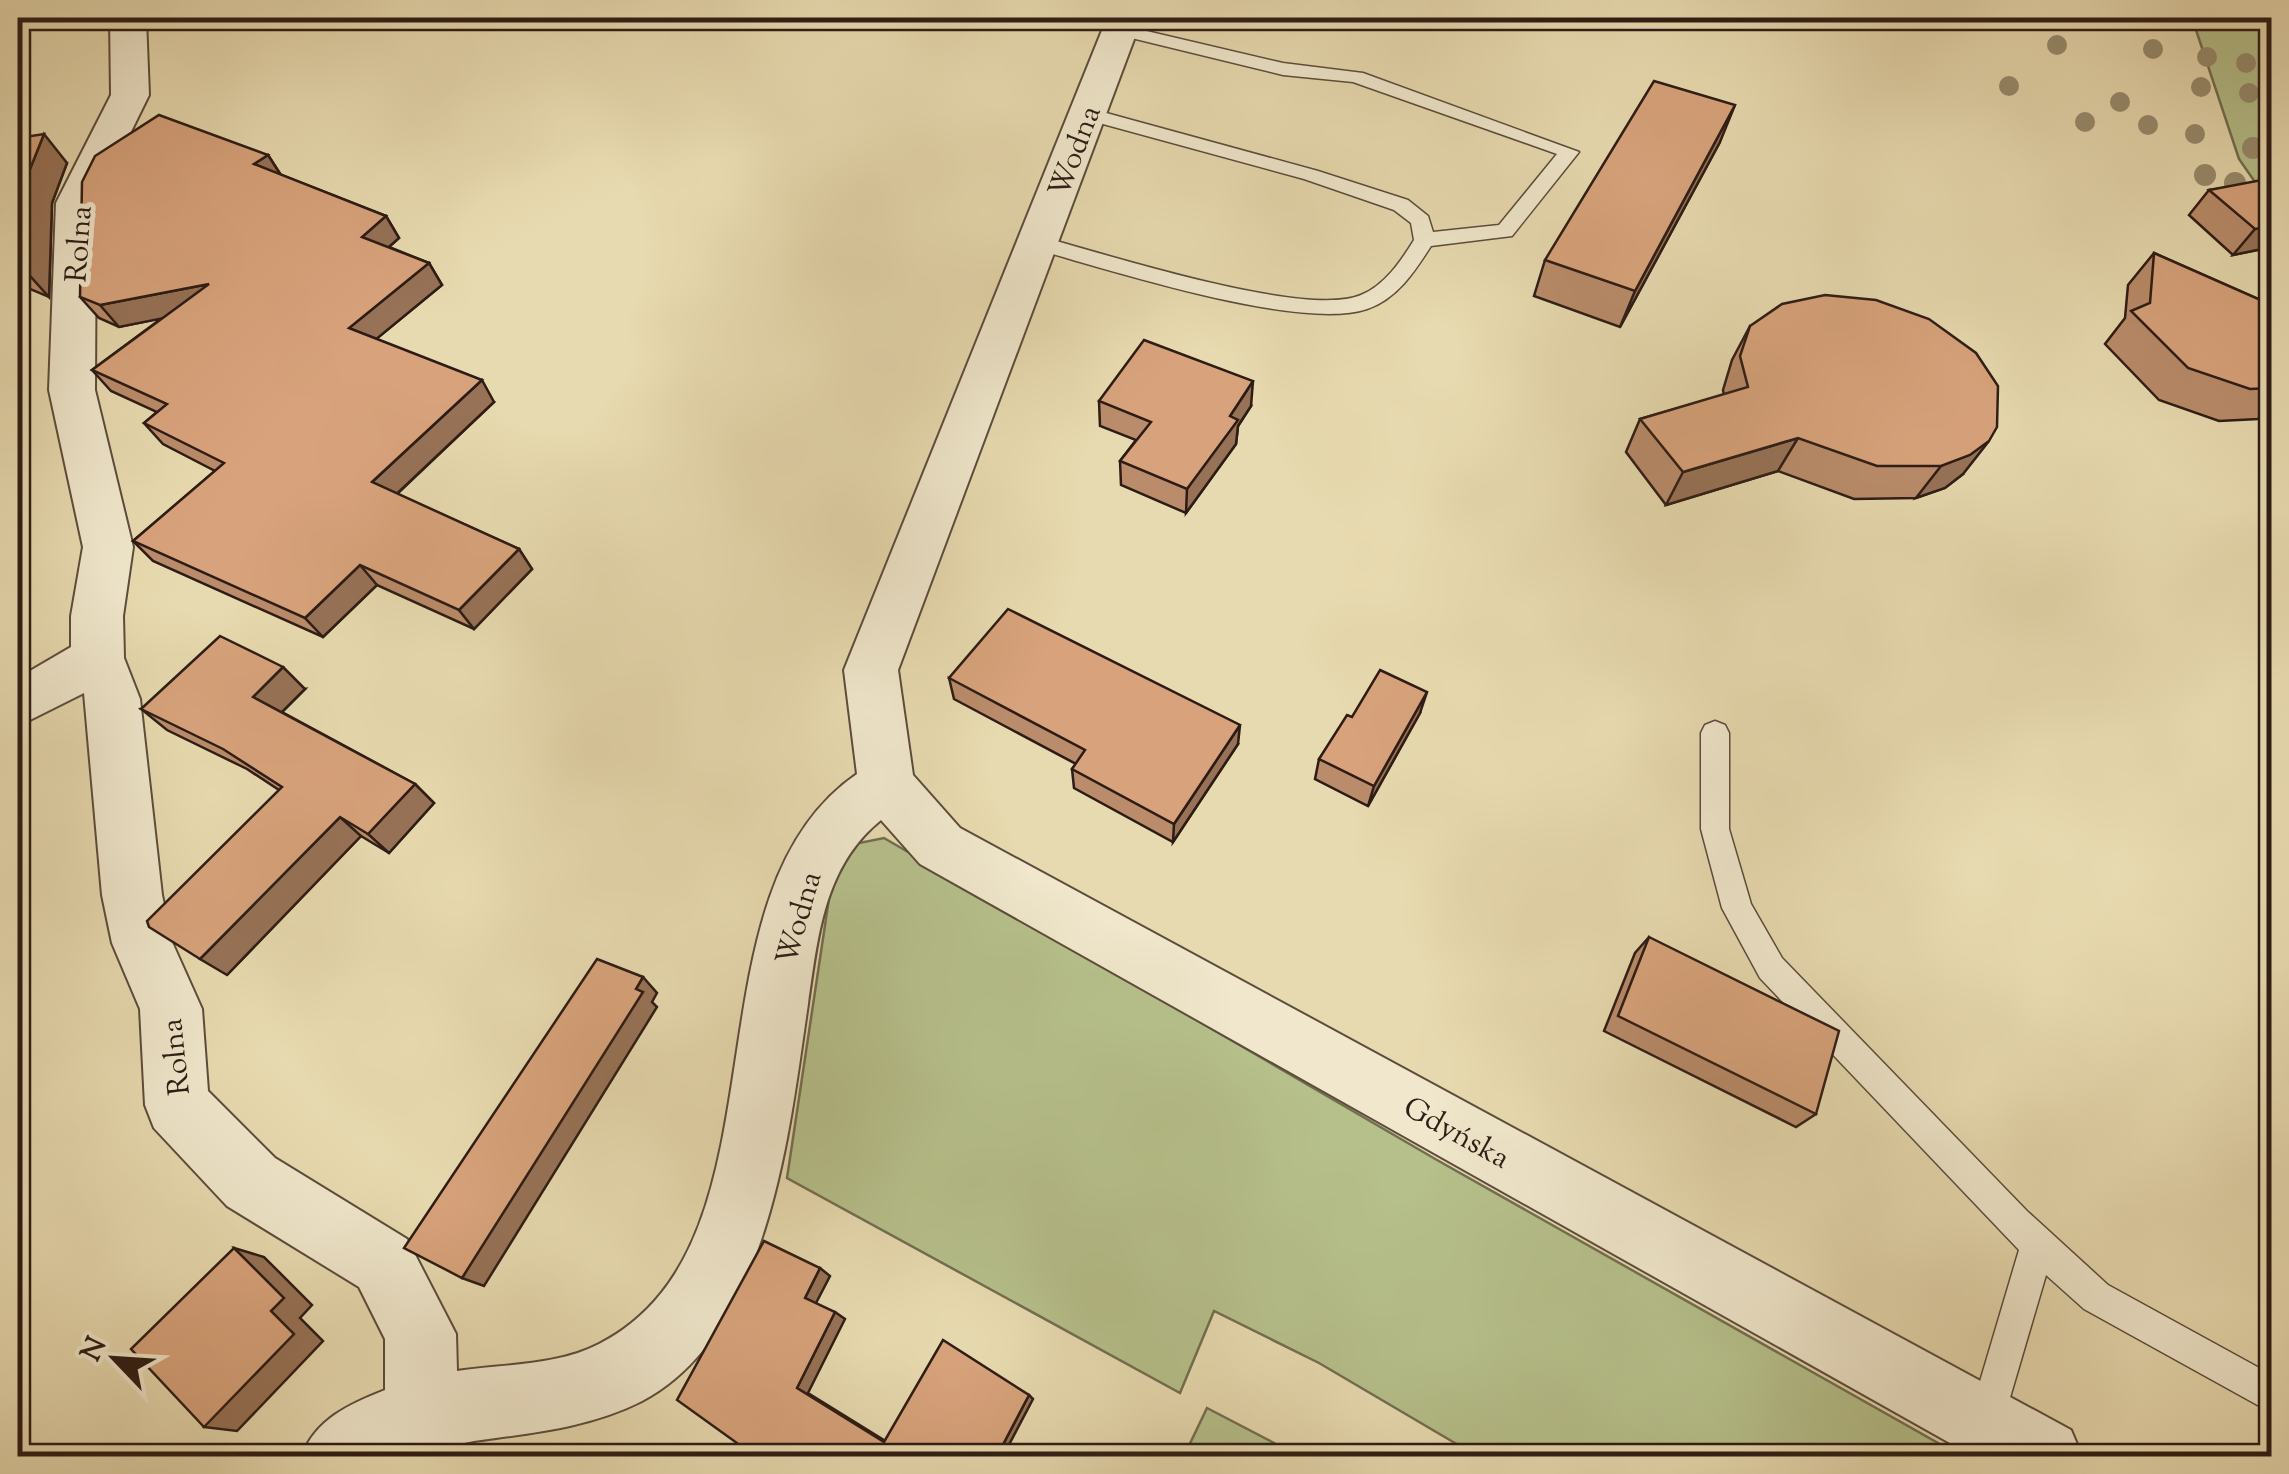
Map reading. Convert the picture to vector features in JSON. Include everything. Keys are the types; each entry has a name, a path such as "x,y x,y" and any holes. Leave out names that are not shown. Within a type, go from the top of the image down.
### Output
{"street":[{"name":"Rolna","path":"128,18 130,96 76,203 72,390 108,547 96,616 98,658 113,699 132,895 142,943 172,1009 177,1105 250,1182 383,1263 420,1334 422,1416"},
{"name":"Wodna","path":"340,1456 384,1427 422,1416 580,1390 617,1378 674,1332 695,1302 744,1194 790,933 805,878 825,840 842,819 886,785 871,670 1123,24"},
{"path":"18,704 98,658"},
{"name":"Gdyńska","path":"886,785 940,846 2045,1456"}],"lane":[{"path":"1123,24 1282,69 1356,77 1569,152 1505,232 1424,240"},
{"path":"1038,243 1239,292 1332,309 1364,303 1404,274 1424,240 1421,221 1401,206 1310,175 1088,114"},
{"path":"1716,733 1716,828 1736,908 1771,968 2038,1244 2096,1297 2272,1395"},
{"path":"1986,1424 2038,1244"}],"green space":[{"path":"2192,18 2271,18 2271,205 2239,159"},
{"path":"884,838 1437,1160 1961,1456 1477,1456 1319,1363 1214,1311 1180,1393 787,1178 830,892 844,846"},
{"path":"1207,1408 1299,1456 1184,1456"}],"building":[{"path":"1654,81 1735,105 1635,291 1545,260"},
{"path":"159,115 268,155 254,164 386,216 362,237 429,263 349,328 482,380 372,482 519,549 459,610 360,565 305,618 133,541 224,463 144,423 167,404 92,370 209,284 100,305 80,297 82,182 95,156"},
{"path":"44,134 28,174 23,268 18,266 18,138"},
{"path":"2267,179 2272,182 2272,226 2255,229 2209,190"},
{"path":"2154,253 2272,305 2272,388 2250,389 2188,368 2131,311 2150,303"},
{"path":"1825,295 1876,300 1929,319 1976,353 1998,386 1997,427 1989,441 1970,455 1941,466 1877,466 1798,438 1683,472 1640,419 1748,387 1740,356 1750,326 1782,304"},
{"path":"1144,340 1253,381 1230,416 1238,420 1187,489 1120,461 1151,422 1099,401"},
{"path":"1008,609 1240,725 1174,824 1072,769 1085,750 949,678"},
{"path":"220,636 283,667 253,697 415,784 368,834 340,817 200,959 149,927 147,921 282,787 223,749 141,709"},
{"path":"1380,670 1427,692 1374,786 1319,759 1347,715 1352,717"},
{"path":"1649,937 1839,1031 1816,1114 1618,1016"},
{"path":"597,959 643,977 636,989 643,992 462,1278 404,1248"},
{"path":"764,1241 820,1268 805,1298 835,1312 797,1388 884,1442 943,1340 1029,1395 997,1456 755,1456 677,1400"},
{"path":"234,1248 284,1298 271,1311 294,1334 204,1427 131,1349"}]}
